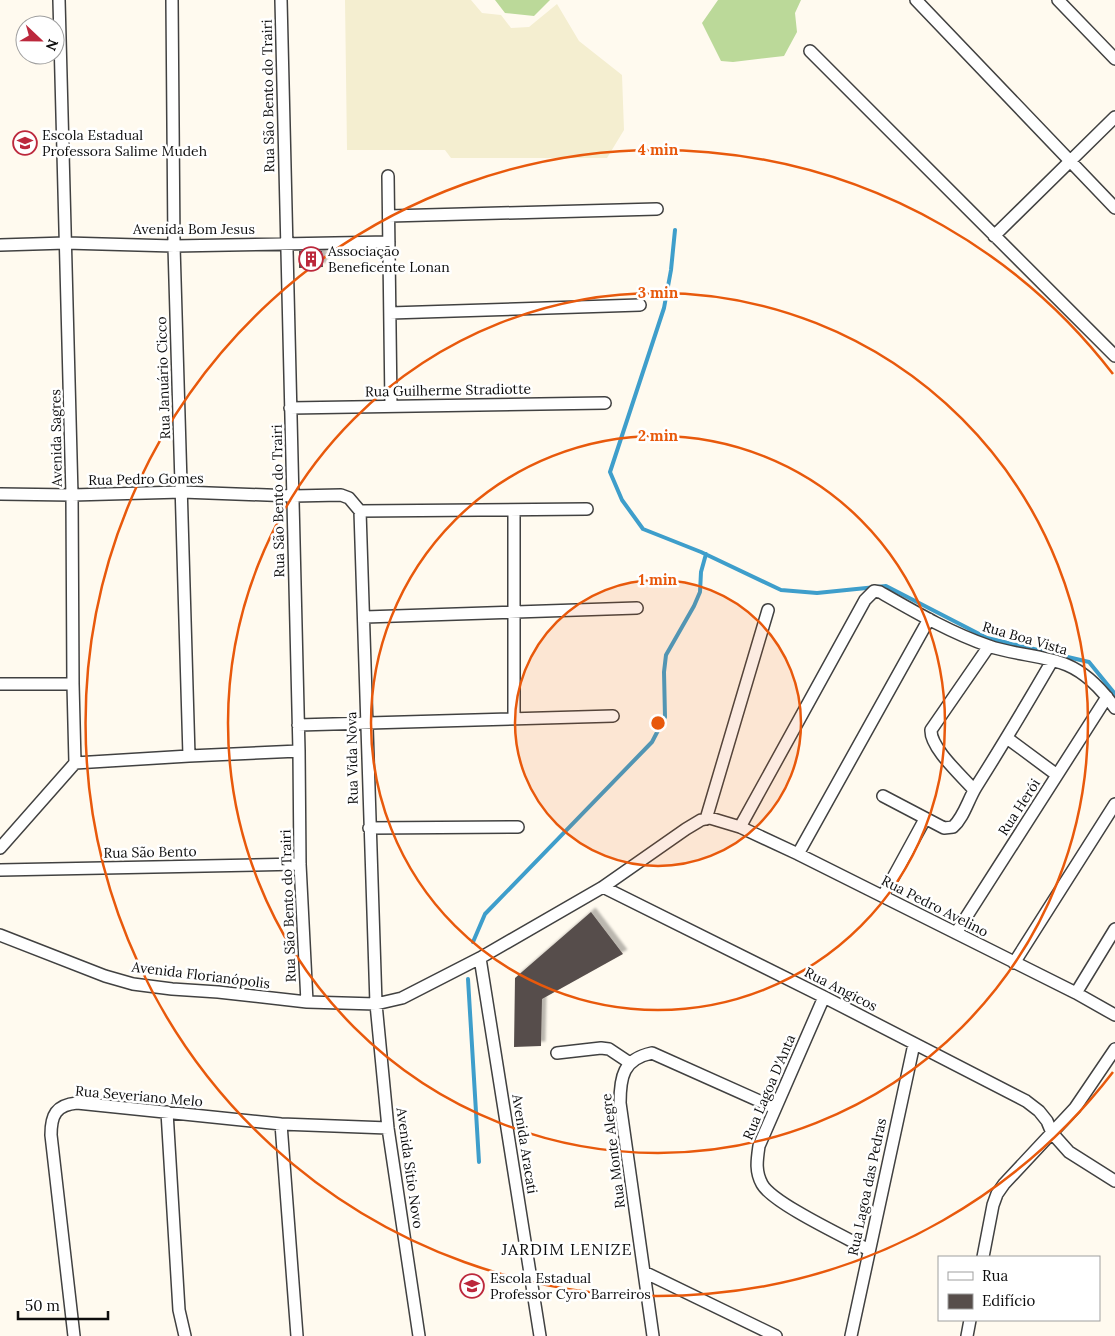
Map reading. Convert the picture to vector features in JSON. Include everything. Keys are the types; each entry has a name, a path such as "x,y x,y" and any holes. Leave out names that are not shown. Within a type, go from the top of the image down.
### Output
{"street":[{"name":"Avenida Sagres","path":"59,0 72,495 75,763"},
{"name":"Rua Januário Cicco","path":"172,0 174,246 189,756"},
{"name":"Rua São Bento do Trairi","path":"281,0 300,864 307,1002"},
{"path":"916,0 1115,208"},
{"path":"1058,0 1115,59"},
{"path":"810,51 1115,356"},
{"path":"994,236 1115,117"},
{"path":"388,176 391,405"},
{"path":"389,216 657,209"},
{"name":"Avenida Bom Jesus","path":"0,245 66,243 174,246 389,242"},
{"path":"390,313 640,305"},
{"name":"Rua Guilherme Stradiotte","path":"290,408 606,403"},
{"name":"Rua Pedro Gomes","path":"0,494 72,495 182,492 346,496 360,512"},
{"path":"360,512 587,509"},
{"path":"514,510 514,718"},
{"name":"Rua Vida Nova","path":"360,512 376,1004"},
{"name":"Rua Boa Vista","path":"740,827 865,600 874,592 880,592 929,619 989,646 1067,665 1083,675 1107,697 1115,708"},
{"path":"364,617 637,608"},
{"path":"706,819 768,610"},
{"path":"798,854 929,619"},
{"path":"974,790 938,749 932,740 931,730 989,646"},
{"path":"882,796 944,828 953,827 959,820 974,790 1052,661"},
{"path":"0,684 73,684"},
{"name":"Rua Herói","path":"956,933 1107,697"},
{"path":"298,725 613,716"},
{"path":"1007,738 1057,775"},
{"path":"0,848 75,763 299,751"},
{"path":"1014,964 1115,804"},
{"path":"376,1004 402,998 480,958 603,887 686,829 706,819 740,827"},
{"path":"883,896 925,819"},
{"path":"369,828 518,827"},
{"name":"Rua Pedro Avelino","path":"740,827 883,896 1014,964 1076,993 1115,1015"},
{"name":"Rua São Bento","path":"0,870 300,864"},
{"name":"Rua Angicos","path":"603,887 824,997 1026,1102 1039,1110 1047,1121 1052,1133 1070,1152 1115,1180"},
{"path":"1076,993 1115,929"},
{"name":"Avenida Florianópolis","path":"0,935 105,976 133,984 307,1002 376,1004"},
{"name":"Avenida Aracati","path":"480,958 540,1336"},
{"name":"Rua Lagoa D'Anta","path":"824,997 759,1146 756,1163 758,1175 763,1186 771,1195 786,1206 869,1250"},
{"name":"Avenida Sítio Novo","path":"376,1004 388,1128 419,1336"},
{"name":"Rua Lagoa das Pedras","path":"851,1336 914,1044"},
{"path":"557,1053 601,1048 609,1049 630,1063 640,1056 652,1053 775,1108"},
{"path":"982,1256 997,1194 1004,1184 1075,1108 1115,1050"},
{"name":"Rua Monte Alegre","path":"630,1063 623,1075 620,1087 620,1103 653,1336"},
{"name":"Rua Severiano Melo","path":"71,1335 51,1135 53,1116 59,1108 77,1103 281,1124 388,1128"},
{"path":"167,1112 179,1310 186,1336"},
{"path":"281,1124 297,1336"},
{"path":"644,1272 776,1336"},
{"path":"966,1336 970,1321"}],"shaded area":[{"path":"345,0 471,0 482,13 501,15 511,28 529,27 557,4 579,41 622,75 624,130 607,158 451,158 445,150 347,150"}],"green space":[{"path":"495,0 550,0 534,16 505,13"},
{"path":"718,0 801,0 795,13 797,32 784,56 733,62 721,61 702,23"}],"building":[{"name":"Associação Beneficente Lonan","path":"299,251 322,251 323,267 299,268"},
{"path":"591,912 623,954 542,999 541,1046 514,1047 515,978"}],"waterway":[{"path":"675,230 671,270 664,308 610,472 622,500 643,529 701,552 781,590 817,593 886,586 987,638 1089,662 1115,694"},
{"path":"473,942 485,914 652,742 665,717 664,672 666,655 700,592 701,572 706,554"},
{"path":"468,979 479,1162"}],"place":[{"name":"Escola Estadual Professora Salime Mudeh","path":"25,143"},
{"name":"Associação Beneficente Lonan","path":"311,259"},
{"name":"Escola Estadual Professor Cyro Barreiros","path":"472,1286"}],"district":[{"name":"JARDIM LENIZE","path":"567,1249"}]}
